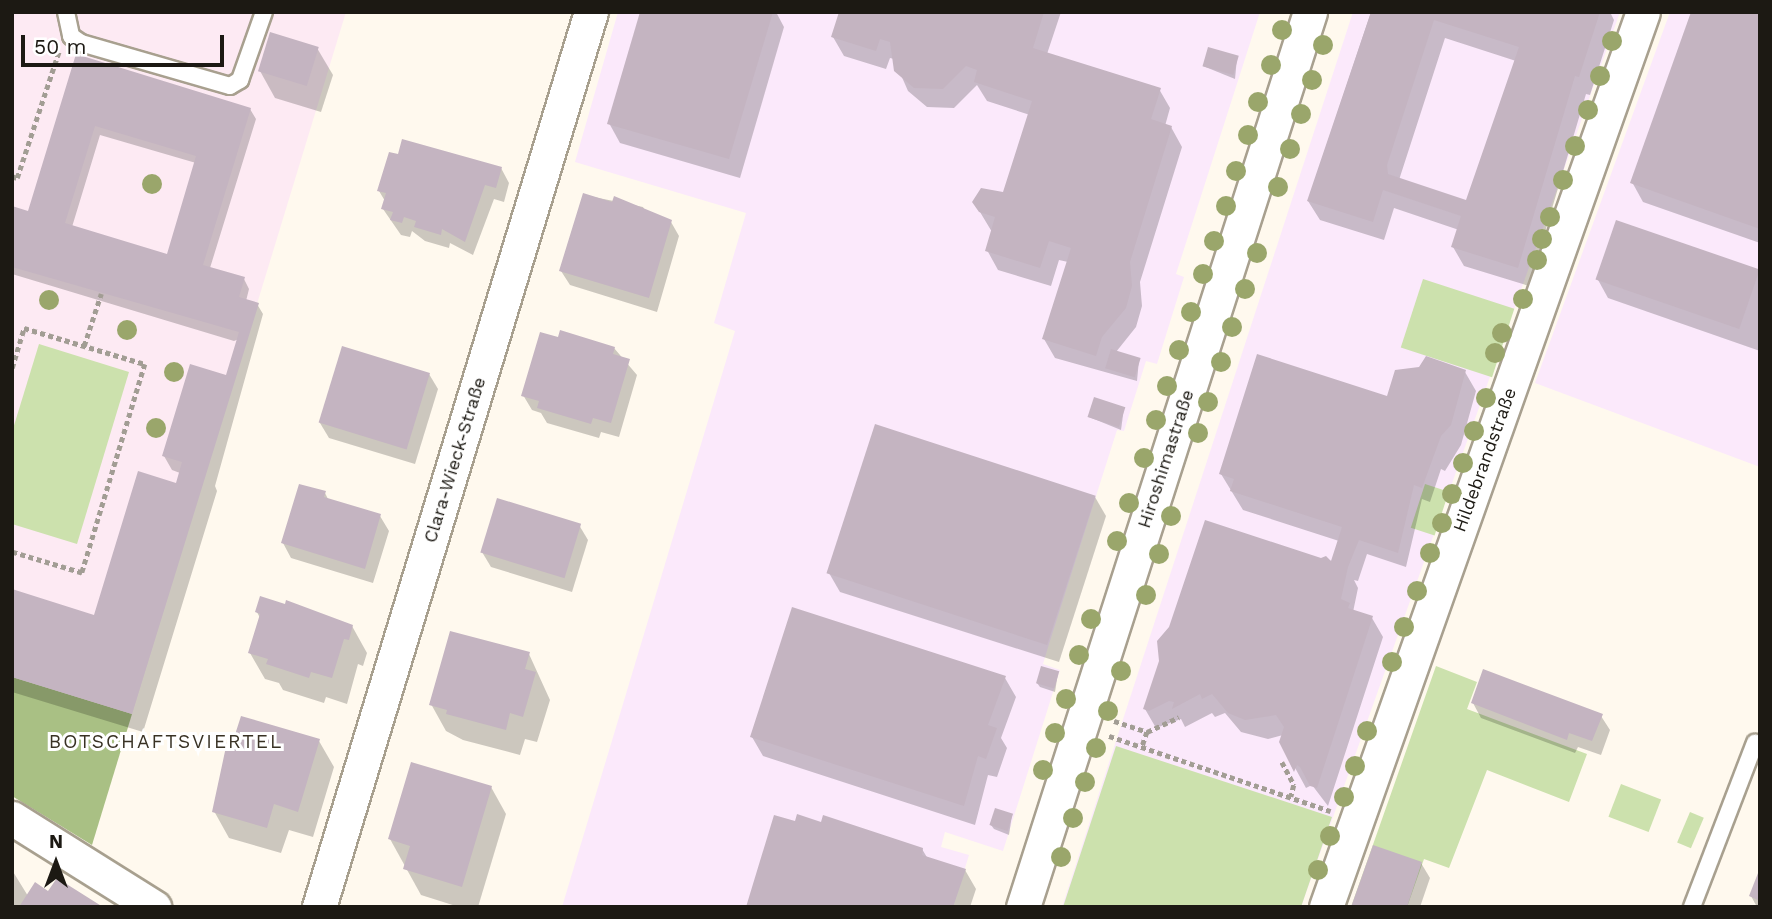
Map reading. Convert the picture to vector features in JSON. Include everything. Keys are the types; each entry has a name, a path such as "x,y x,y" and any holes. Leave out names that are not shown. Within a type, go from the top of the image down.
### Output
{"street":[{"name":"Clara-Wieck-Straße","path":"319,907 591,12"},
{"name":"Hiroshimastraße","path":"1023,907 1310,12"},
{"name":"Hildebrandstraße","path":"1326,907 1643,12"},
{"path":"12,818 154,907"}],"lane":[{"path":"67,18 71,36 81,43 230,86 240,80 264,12"},
{"path":"1692,907 1755,743"}],"path":[{"path":"12,176 17,178 67,18"},
{"path":"84,346 101,294"},
{"path":"12,368 24,328 145,364 82,573 12,552"},
{"path":"1142,747 1147,732 1178,716"},
{"path":"1114,721 1147,732"},
{"path":"1109,736 1339,814"},
{"path":"1282,762 1294,785 1291,797"}],"shaded area":[{"path":"12,12 346,12 132,714 12,677"},
{"path":"618,12 1260,12 1176,274 1184,277 1157,364 1146,361 1124,431 1117,430 1049,644 1043,664 1060,670 1003,851 945,832 941,847 969,855 953,907 562,907 735,331 714,323 746,213 575,162"},
{"path":"1353,12 1620,12 1301,907 1062,907"},
{"path":"1670,12 1760,12 1760,467 1535,383"}],"green space":[{"path":"1423,279 1514,309 1492,377 1401,347"},
{"path":"39,344 129,372 77,544 12,524 12,432"},
{"path":"1425,484 1449,492 1435,535 1411,528"},
{"path":"1436,666 1477,682 1467,709 1587,754 1569,802 1487,770 1449,868 1424,859 1407,907 1351,907"},
{"path":"12,677 132,714 92,845 12,796"},
{"path":"1116,746 1332,817 1301,907 1063,907"},
{"path":"1621,784 1661,799 1649,832 1608,817"},
{"path":"1690,812 1704,818 1691,848 1677,842"}],"building":[{"path":"640,12 773,12 729,159 607,124"},
{"path":"839,12 1044,12 1033,48 1161,88 1151,119 1172,126 1130,262 1132,286 1126,308 1102,337 1096,356 1042,339 1071,248 1049,241 1040,268 985,251 995,217 979,212 972,202 981,188 1003,192 1032,101 974,82 977,70 966,66 943,89 914,88 894,71 890,42 880,39 876,51 831,37"},
{"path":"1371,12 1600,12 1579,77 1575,76 1518,268 1451,247 1461,216 1383,190 1373,222 1307,201","holes":["1434,20 1519,47 1466,200 1388,174 1387,165"]},
{"path":"1691,12 1760,12 1760,229 1630,183"},
{"path":"270,32 319,47 307,86 258,71"},
{"path":"1208,47 1239,56 1233,75 1202,66"},
{"path":"76,54 251,108 203,265 245,277 239,297 259,303 132,714 12,677 12,589 94,615 138,471 176,483 182,462 162,456 190,364 226,375 239,332 12,267 12,206 28,211","holes":["95,126 196,156 167,254 65,223"]},
{"path":"402,139 502,167 496,188 485,185 465,242 442,229 441,235 414,227 416,221 404,217 402,223 390,220 393,212 381,209 386,193 377,191 389,152 398,154"},
{"path":"583,193 612,202 614,196 672,220 649,298 559,271"},
{"path":"1616,220 1760,269 1739,329 1595,280"},
{"path":"560,330 615,347 613,354 630,359 611,423 593,418 591,424 537,408 539,401 521,396 540,332 558,337"},
{"path":"342,346 430,373 407,449 319,423"},
{"path":"1111,349 1141,358 1135,377 1105,368"},
{"path":"1257,354 1387,396 1395,370 1419,367 1426,356 1466,370 1451,425 1441,436 1422,488 1414,485 1398,553 1359,540 1348,567 1341,599 1350,603 1348,608 1373,616 1317,788 1310,786 1297,765 1294,772 1279,742 1284,727 1276,715 1245,720 1228,713 1212,694 1202,699 1200,694 1172,709 1174,702 1169,701 1149,711 1143,709 1159,661 1157,641 1169,627 1205,520 1321,558 1326,556 1331,561 1342,527 1230,491 1234,479 1219,474"},
{"path":"1094,397 1125,407 1119,427 1088,417"},
{"path":"875,424 1096,496 1047,645 826,573"},
{"path":"299,484 326,491 324,497 381,514 365,569 281,543"},
{"path":"497,498 581,524 564,578 480,553"},
{"path":"260,596 285,604 286,600 353,625 349,640 344,639 332,678 311,672 309,678 266,664 268,659 248,653 260,614 255,612"},
{"path":"792,607 1006,676 988,725 997,728 986,759 978,756 964,806 750,737"},
{"path":"450,631 530,652 525,669 536,672 523,717 510,713 506,730 446,714 447,710 429,705"},
{"path":"1041,666 1059,671 1054,689 1036,683"},
{"path":"1483,669 1603,714 1592,741 1569,733 1567,740 1471,703"},
{"path":"241,716 320,739 298,812 274,804 267,828 212,812 227,742 232,744"},
{"path":"411,762 492,786 462,887 403,869 410,846 388,839"},
{"path":"995,808 1013,814 1008,831 989,825"},
{"path":"797,814 821,822 823,815 923,848 922,855 966,869 953,907 746,907 774,815 795,821"},
{"path":"1373,845 1422,862 1407,907 1351,907"},
{"path":"1760,868 1760,901 1749,896"},
{"path":"57,878 103,907 19,907 35,882 48,891"}],"district":[{"name":"BOTSCHAFTSVIERTEL","path":"166,742"}]}
